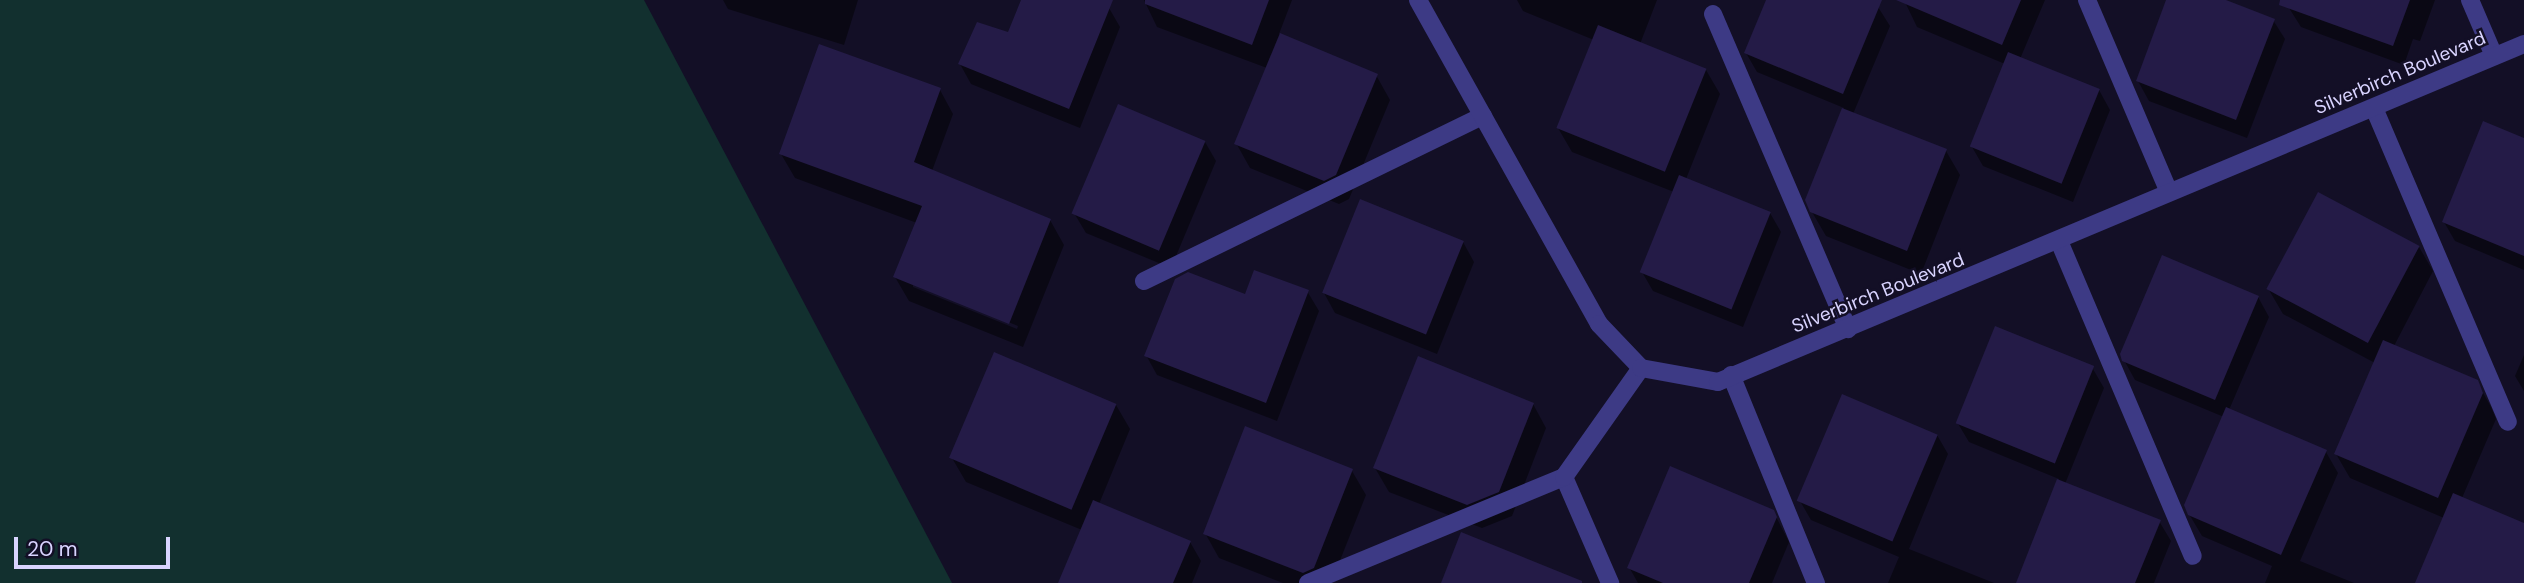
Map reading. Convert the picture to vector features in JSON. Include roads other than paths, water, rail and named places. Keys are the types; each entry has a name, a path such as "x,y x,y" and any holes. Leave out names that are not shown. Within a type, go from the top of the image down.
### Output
{"street":[{"path":"1308,583 1564,477 1641,368 1599,324 1418,0"},
{"path":"2087,0 2168,190"},
{"path":"2470,0 2494,56"},
{"path":"1713,14 1847,329"},
{"name":"Silverbirch Boulevard","path":"1641,368 1718,382 2059,241 2168,190 2374,108 2524,44"},
{"path":"2374,108 2508,422"},
{"path":"1144,281 1483,116"},
{"path":"2059,241 2193,556"},
{"path":"1731,375 1816,583"},
{"path":"1564,477 1610,583"}]}
